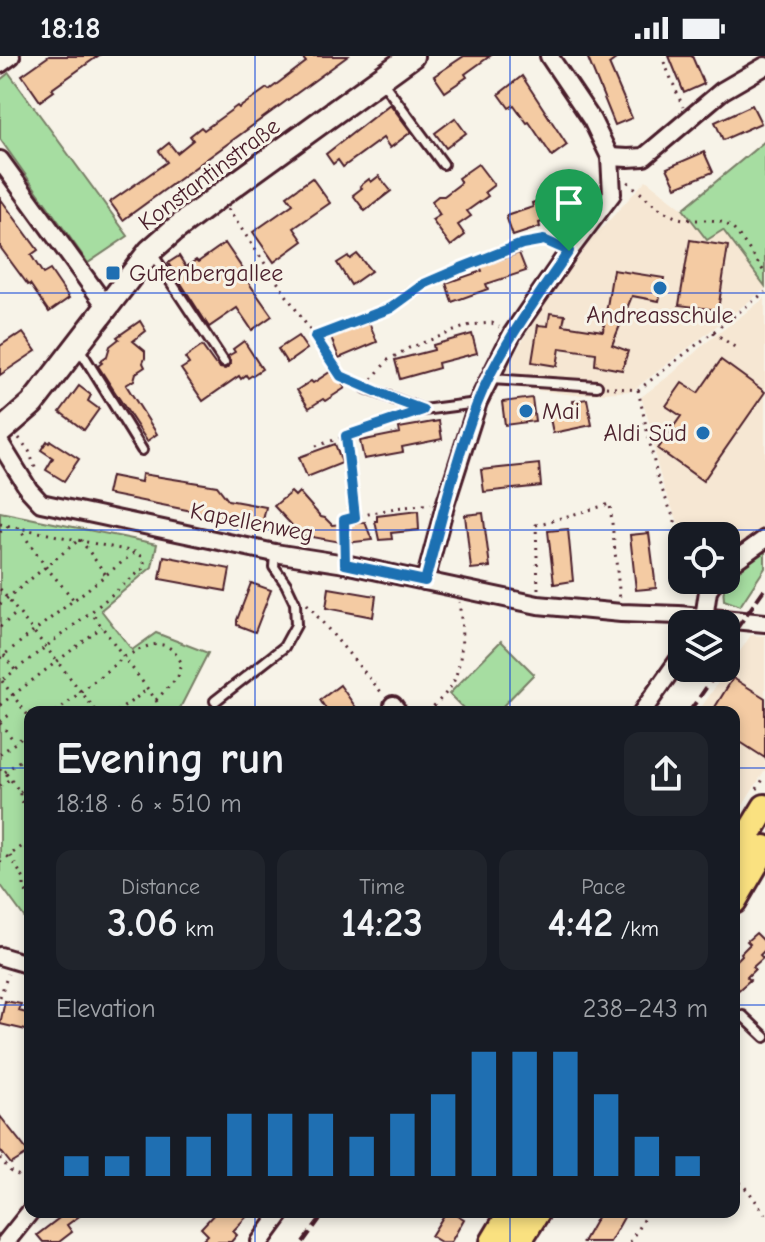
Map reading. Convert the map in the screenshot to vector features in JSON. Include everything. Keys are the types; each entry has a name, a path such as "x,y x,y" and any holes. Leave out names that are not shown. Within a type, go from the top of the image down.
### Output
{"main road":[{"name":"Konstantinstraße","path":"0,432 32,404 150,251 219,196 412,56"},
{"path":"741,868 765,807"},
{"path":"741,868 765,848"},
{"path":"493,1242 507,1218"},
{"path":"518,1242 533,1218"}],"street":[{"path":"0,64 11,56"},
{"path":"425,581 478,402 512,334 612,194 610,157 592,120 549,56"},
{"path":"610,157 644,157 722,91 765,66"},
{"path":"0,160 106,306"},
{"name":"Kapellenweg","path":"0,443 29,490 41,503 538,605 668,618"},
{"path":"740,557 765,539"},
{"name":"Kapellenweg","path":"740,622 765,623"},
{"path":"646,706 668,675"},
{"path":"6,1242 25,1218"},
{"path":"260,1242 278,1218"}],"lane":[{"path":"380,79 443,164"},
{"path":"150,251 224,362"},
{"path":"76,344 142,450"},
{"path":"490,379 597,386"},
{"path":"366,388 423,410 478,402"},
{"path":"215,701 284,647 296,625 295,603 274,567 275,553"},
{"path":"743,1016 765,1037"}],"path":[{"path":"664,62 687,118"},
{"path":"612,181 625,180 664,211 683,219 705,219 733,229 765,273"},
{"path":"219,196 341,376 366,388 388,360 409,348 470,325 492,323 512,334"},
{"path":"315,337 391,308 424,284 522,244 544,240 569,251"},
{"path":"597,386 638,390 765,292"},
{"path":"713,332 736,348"},
{"path":"638,390 658,480 675,522"},
{"path":"316,446 423,410"},
{"path":"346,436 355,517"},
{"path":"345,564 344,520 395,508 446,502"},
{"path":"538,605 536,525 610,504 621,613"},
{"path":"0,524 135,552 143,557 145,567 1,681 24,710"},
{"path":"0,532 10,525"},
{"path":"18,527 74,600"},
{"path":"0,604 80,539"},
{"path":"80,539 106,575"},
{"path":"15,670 2,657 135,552"},
{"path":"433,706 452,685 459,661 462,623 457,588"},
{"path":"0,589 93,706"},
{"path":"295,603 306,604 392,706"},
{"path":"0,627 18,612"},
{"path":"91,612 158,706"},
{"path":"0,705 102,626"},
{"path":"63,706 124,657 157,643 175,651 181,662 178,677 156,700"},
{"path":"125,706 148,689"},
{"path":"11,714 0,722 15,742"},
{"path":"0,754 24,736"},
{"path":"5,772 24,758"},
{"path":"0,769 20,792 24,804"},
{"path":"0,786 11,779"},
{"path":"20,792 24,789"},
{"path":"0,862 24,845"},
{"path":"10,856 24,879"},
{"path":"0,997 7,957"},
{"path":"0,1158 11,1172 24,1178"},
{"path":"740,1182 765,1214"},
{"path":"630,1242 644,1218"}],"shaded area":[{"name":"Andreasschule","path":"646,180 683,209 707,240 722,229 765,289 632,391 575,395 498,385 540,309 592,239"},
{"path":"765,298 765,528 740,545 740,522 678,522 664,489 641,397"},
{"path":"751,635 765,636 765,770 740,810 740,706 702,706 719,682 740,682 740,651"}],"green space":[{"path":"9,73 128,236 88,263 0,139 0,80"},
{"path":"765,141 765,286 723,230 707,240 683,209"},
{"path":"0,512 157,544 152,567 101,610 132,650 156,633 208,653 181,706 24,706 24,917 0,884"},
{"path":"765,551 765,568 740,606 724,600 724,594 740,594 742,565"},
{"path":"501,641 534,674 503,706 461,706 449,694"}],"building":[{"path":"49,56 98,56 40,101 22,75"},
{"path":"301,56 348,56 123,220 110,202 167,162 159,151 169,143 177,153 193,140 190,136 201,127 204,130 237,106 239,108 267,88 269,90 306,62"},
{"path":"464,56 490,56 445,92 434,76"},
{"path":"587,56 620,56 609,64 632,118 615,125"},
{"path":"669,56 692,56 704,84 684,93"},
{"path":"522,76 567,145 552,156 529,122 514,105 509,108 499,94"},
{"path":"390,104 411,132 390,148 383,138 343,167 338,160 333,164 326,154"},
{"path":"752,105 761,123 723,140 715,122"},
{"path":"455,118 466,133 446,148 435,133"},
{"path":"704,152 713,172 676,187 667,168"},
{"path":"478,164 494,185 485,192 488,196 467,211 471,216 458,225 465,235 451,246 432,220 440,215 432,201 461,183 458,178"},
{"path":"379,176 391,191 365,211 353,195 369,179 371,182"},
{"path":"312,178 330,203 294,228 303,241 274,262 253,232 293,204 287,196"},
{"path":"569,190 576,210 513,236 506,216"},
{"path":"0,198 38,250 31,255 43,274 50,270 69,298 49,312 0,247"},
{"path":"690,240 728,246 718,310 679,305"},
{"path":"225,243 272,316 252,330 237,308 209,327 168,263 179,256 186,267"},
{"path":"519,253 526,271 486,284 488,289 452,302 446,283 482,271 480,266"},
{"path":"357,254 371,271 351,285 337,263"},
{"path":"613,270 664,278 659,301 632,296 612,345 628,351 622,370 595,365 596,353 560,348 557,366 532,362 538,325 548,326 550,313 565,315 563,325 603,331"},
{"path":"140,321 146,331 133,341 145,351 145,367 126,385 157,434 147,441 98,366 107,356 110,346 119,339 117,337"},
{"path":"369,322 377,342 339,358 331,337"},
{"path":"23,333 36,351 0,375 0,346"},
{"path":"472,334 477,353 438,363 439,368 400,379 395,360 434,350 433,345"},
{"path":"298,336 307,349 287,363 278,349"},
{"path":"244,341 262,369 248,378 246,375 241,379 239,376 203,401 181,369 189,364 185,358 202,346 215,364 225,369 231,364 228,356"},
{"name":"Aldi Süd","path":"721,360 765,392 703,481 658,449 681,416 666,406 682,383 698,393"},
{"path":"333,370 345,388 309,408 297,390"},
{"path":"79,386 91,395 88,401 99,409 84,430 60,412"},
{"path":"532,398 535,421 505,425 502,402"},
{"path":"587,399 592,425 553,433 549,413 574,408 573,401"},
{"path":"439,421 442,439 402,447 403,452 364,459 360,441 400,433 399,428"},
{"path":"47,441 79,459 64,481 46,470 53,458 41,450"},
{"path":"335,444 342,463 307,477 299,457"},
{"path":"539,464 541,486 484,492 481,470"},
{"path":"142,474 217,486 228,500 266,507 262,525 107,494 111,476 141,482"},
{"path":"291,492 295,496 299,492 332,525 365,522 372,540 346,543 301,535 274,506"},
{"path":"418,511 419,530 391,533 392,539 379,540 375,521 377,516"},
{"path":"483,513 490,567 471,569 465,515"},
{"path":"568,529 573,581 554,584 548,531"},
{"path":"649,533 656,588 636,590 630,535"},
{"path":"164,556 230,569 226,591 160,579"},
{"path":"251,583 271,590 255,632 237,625"},
{"path":"329,588 376,596 373,617 326,608"},
{"path":"731,682 739,682 765,698 765,758 740,742 740,706 716,706"},
{"path":"340,685 355,706 324,706 320,700"},
{"path":"756,933 765,942 765,950 760,955 763,958 747,977 750,980 740,989 740,957 750,944 747,941"},
{"path":"5,1001 21,1004 19,1011 24,1012 24,1030 0,1024"},
{"path":"0,1116 24,1147 24,1156 11,1164 0,1150"},
{"path":"59,1218 77,1218 67,1225 72,1232 59,1242 43,1242 37,1235"},
{"path":"210,1218 245,1218 233,1231 237,1235 231,1242 201,1242 208,1235 201,1228"},
{"path":"442,1218 464,1219 451,1242 441,1242 431,1236"},
{"path":"597,1218 624,1218 610,1242 583,1242"}],"railway":[{"path":"740,624 765,588"},
{"path":"693,706 710,682"},
{"path":"303,1242 321,1218"}],"place":[{"name":"Gutenbergallee","path":"113,273"},
{"name":"Andreasschule","path":"660,288"},
{"name":"Mai","path":"526,411"},
{"name":"Aldi Süd","path":"703,433"}],"route":[{"path":"544,240 569,251 512,334 478,402 425,581 345,564 344,520 355,517 346,436 423,410 341,376 315,337 391,308 424,284 522,244 544,240"}]}
